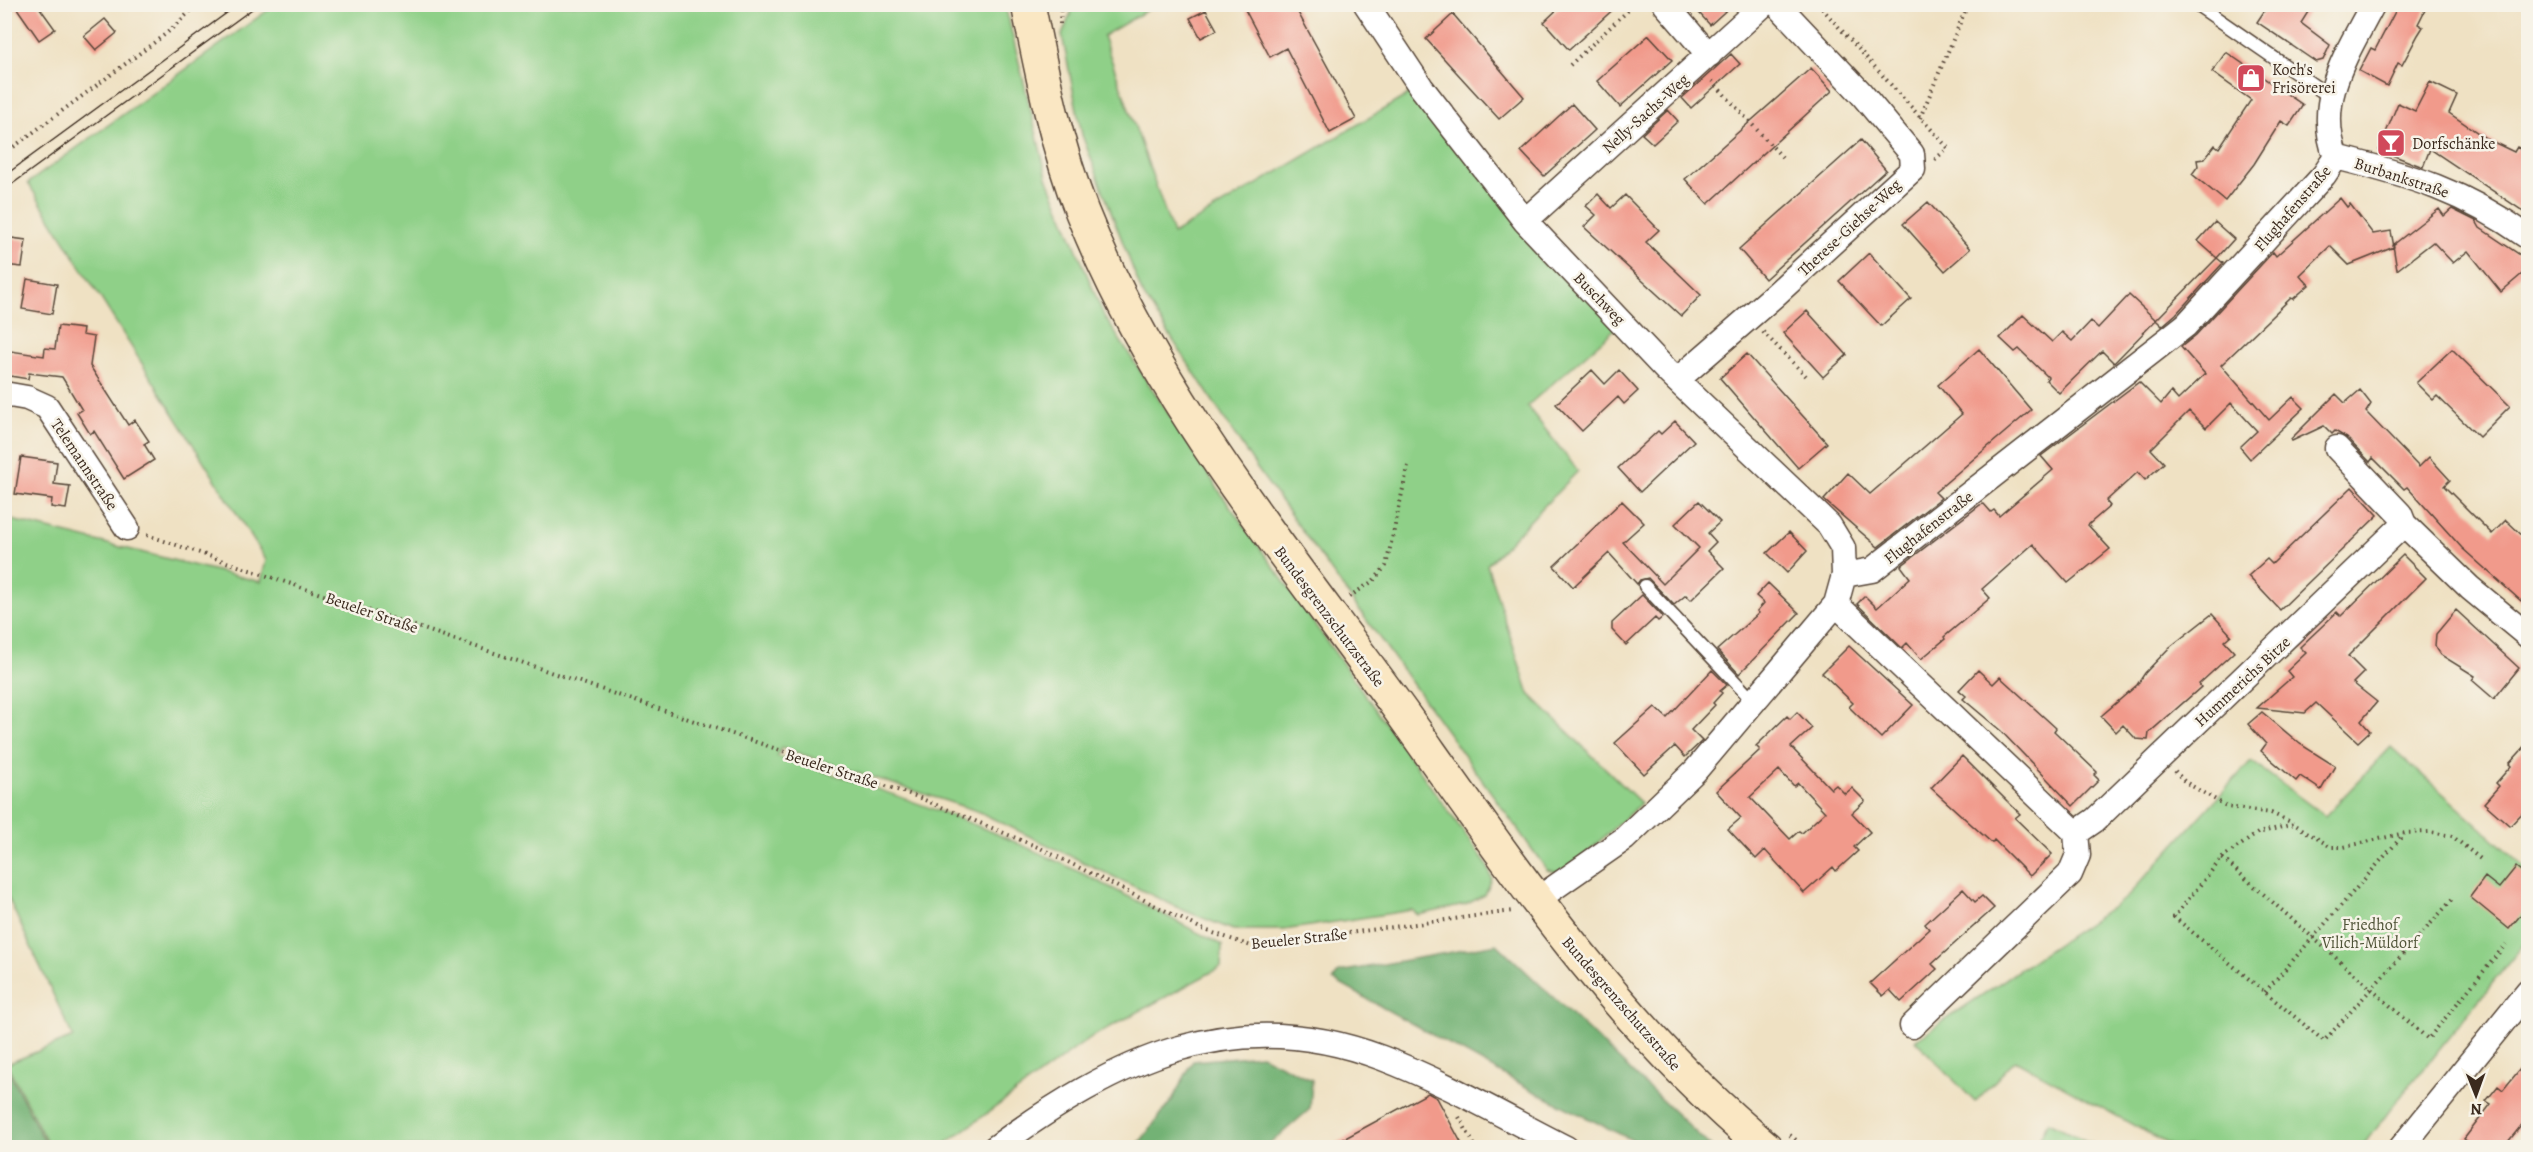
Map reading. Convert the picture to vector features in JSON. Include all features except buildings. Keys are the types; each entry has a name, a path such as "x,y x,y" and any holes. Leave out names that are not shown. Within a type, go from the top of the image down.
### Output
{"street":[{"name":"Bundesgrenzschutzstraße","path":"1028,4 1064,160 1087,222 1147,350 1233,483 1282,552 1329,611 1535,901 1618,1004 1666,1058 1766,1148"},
{"name":"Buschweg","path":"1366,4 1421,87 1525,221 1677,380 1829,525 1843,548 1844,575"},
{"path":"1665,4 1703,60"},
{"name":"Nelly-Sachs-Weg","path":"1525,221 1764,4"},
{"name":"Therese-Giehse-Weg","path":"1677,380 1913,169 1912,154 1860,92 1777,4"},
{"path":"2336,157 2329,139 2329,96 2373,4"},
{"name":"Burbankstraße","path":"2336,157 2433,183 2492,212 2529,237"},
{"name":"Flughafenstraße","path":"1844,575 1872,570 2186,325 2324,175 2336,157"},
{"name":"Telemannstraße","path":"4,394 27,398 47,407 128,528"},
{"path":"2337,448 2400,514 2404,524 2470,588 2529,636"},
{"name":"Hummerichs Bitze","path":"2076,833 2095,820 2404,524"},
{"path":"1535,901 1624,839 1695,771 1836,604 1844,575"},
{"path":"1836,604 2076,833 2078,855 2070,874 1912,1026"},
{"path":"2401,1148 2529,991"},
{"path":"994,1148 1107,1076 1145,1059 1209,1039 1266,1034 1332,1043 1381,1057 1410,1069 1566,1148"}],"lane":[{"path":"2196,4 2329,96"},
{"path":"1646,586 1754,702"}],"path":[{"path":"4,154 167,33 198,4"},
{"path":"1058,30 1062,14 1061,4"},
{"path":"1570,64 1635,4"},
{"path":"1920,118 1968,4"},
{"path":"1703,60 1782,157"},
{"path":"1749,317 1806,377"},
{"path":"1329,611 1373,581 1386,566 1408,466"},
{"name":"Beueler Straße","path":"128,528 915,796 1040,848 1202,929 1251,946 1523,910 1535,901"},
{"path":"2162,756 2185,782 2218,803 2228,807 2271,813 2331,847 2344,847 2405,833 2430,832 2452,836 2483,861"},
{"path":"2294,824 2258,832 2222,858 2174,917 2324,1041 2452,900"},
{"path":"2265,992 2405,833"},
{"path":"2222,858 2428,1039 2506,944"}],"green space":[{"path":"275,5 1005,5 1047,177 1104,316 1222,495 1487,865 1492,879 1485,895 1465,905 1418,915 1412,910 1284,930 1233,930 1183,910 977,811 782,748 777,756 955,817 1011,840 1103,883 1222,945 1221,967 1090,1038 941,1147 49,1147 7,1064 73,1037 5,891 4,518 261,582 266,560 28,183"},
{"path":"1074,5 1156,5 1103,36 1173,234 1421,87 1623,322 1527,406 1578,471 1487,565 1529,694 1641,803 1564,874 1547,870 1256,467 1142,293 1082,135 1062,35"},
{"name":"Friedhof Vilich-Müldorf","path":"2391,747 2528,870 2528,939 2390,1110 2363,1147 2173,1147 2015,1060 1975,1102 1915,1040 2126,898 2251,761 2325,816"},
{"path":"1497,944 1711,1147 1646,1147 1537,1093 1333,980 1339,972"},
{"path":"1261,1055 1312,1080 1310,1109 1266,1147 1136,1147 1172,1100 1193,1061"},
{"path":"6,1066 47,1147 5,1147"},
{"path":"2048,1122 2098,1147 2035,1147"}],"tram line":[{"path":"4,176 239,4"},
{"path":"4,190 259,4"}],"place":[{"name":"Koch's Frisörerei","path":"2251,78"},
{"name":"Dorfschänke","path":"2391,143"}]}
